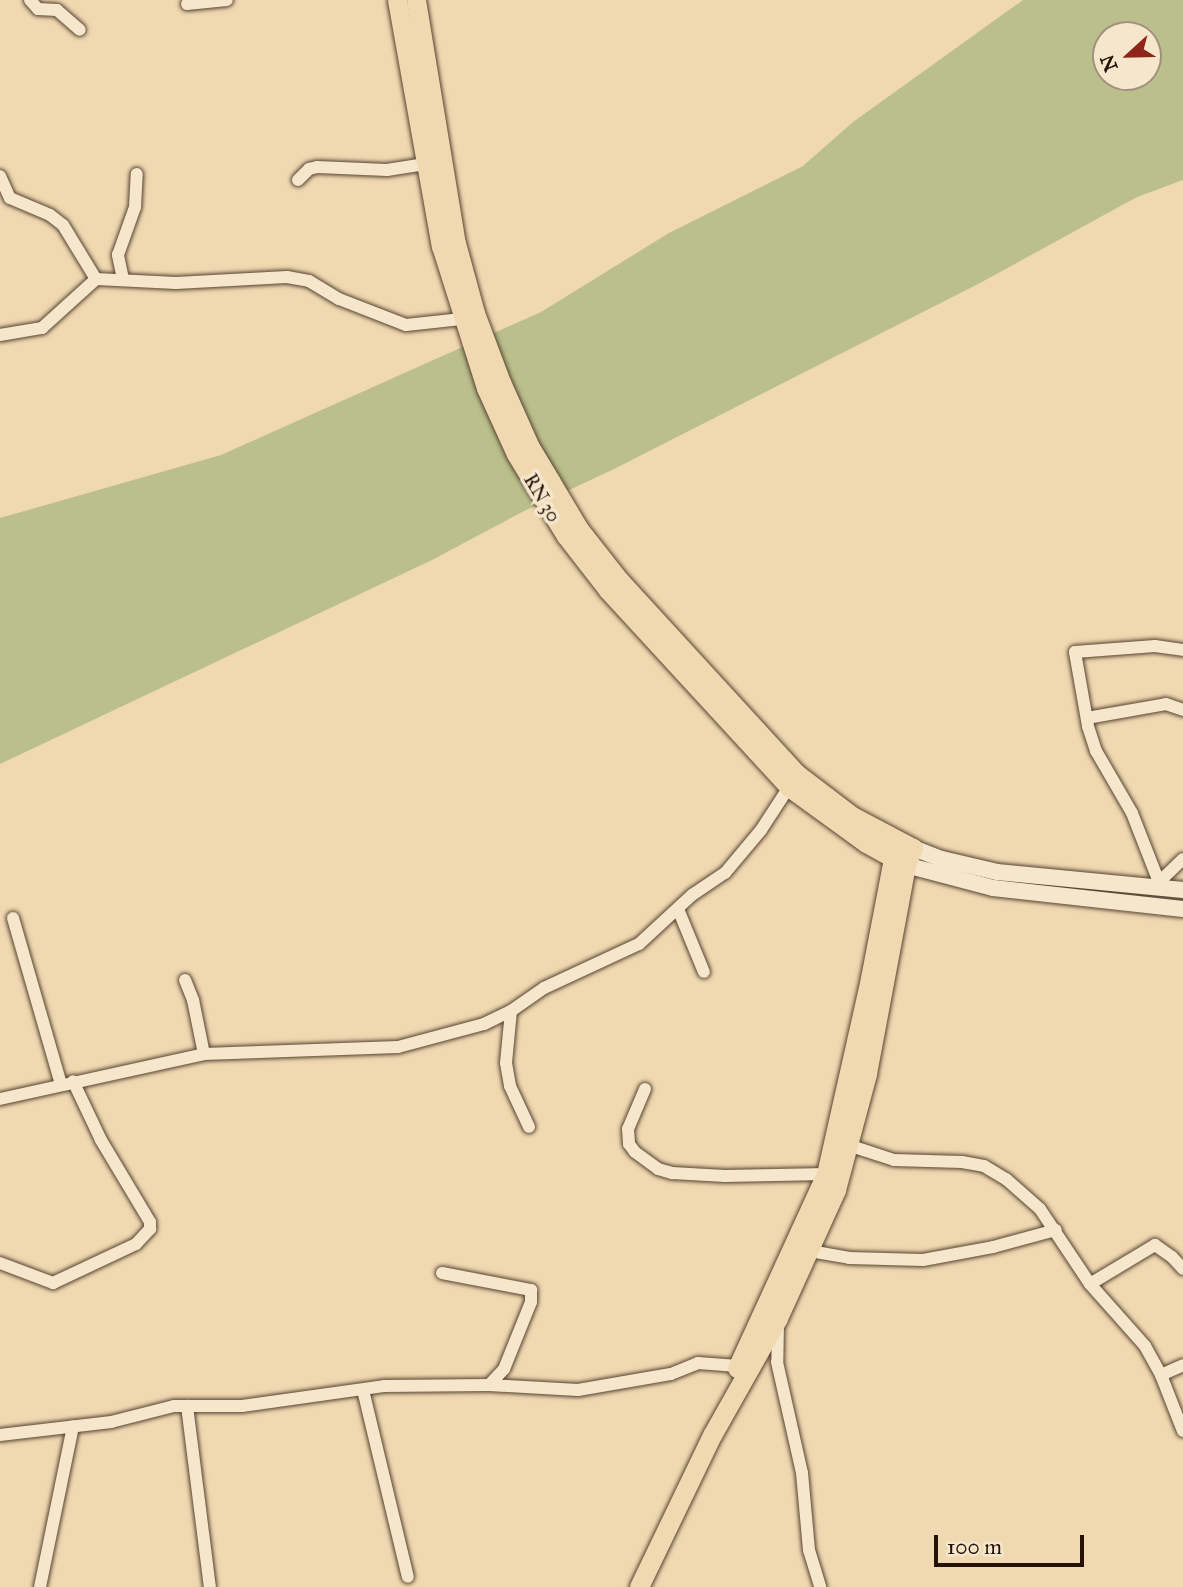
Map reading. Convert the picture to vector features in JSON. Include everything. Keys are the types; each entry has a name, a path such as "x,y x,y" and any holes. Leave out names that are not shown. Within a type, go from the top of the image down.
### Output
{"main road":[{"name":"RN 30","path":"397,0 424,164 441,246 486,388 516,454 566,536 608,590 789,787 901,854"},
{"name":"RN 30","path":"416,0 456,243 475,313 501,383 530,447 579,529 669,637 797,774 901,854"},
{"path":"639,1587 712,1435 778,1318 835,1190 867,1074 901,854"},
{"path":"712,1435 738,1366 826,1174 901,854"}],"street":[{"path":"30,0 38,9 57,10 80,30"},
{"path":"187,4 227,0"},
{"path":"298,180 309,169 317,167 387,170 424,164"},
{"path":"123,279 118,255 135,206 137,174"},
{"path":"0,176 10,198 50,215 63,225 96,279"},
{"path":"0,335 41,328 96,279 176,283 287,277 309,281 339,299 406,325 462,318"},
{"path":"1157,884 1132,813 1096,751 1075,652 1155,646 1183,650"},
{"path":"1087,718 1166,704 1183,710"},
{"path":"0,1099 67,1082 204,1054 398,1047 450,1035 511,1012 544,988 639,944 678,909 725,873 761,830 789,787"},
{"path":"901,854 942,859 997,872 1157,884 1183,890"},
{"path":"901,854 993,888 1183,909"},
{"path":"1157,884 1183,859"},
{"path":"678,909 704,972"},
{"path":"0,1263 53,1283 136,1244 150,1229 150,1222 67,1082 13,918"},
{"path":"185,980 193,1000 204,1054"},
{"path":"511,1012 506,1063 510,1086 529,1127"},
{"path":"645,1090 628,1129 629,1144 635,1152 658,1169 671,1173 725,1175 826,1174"},
{"path":"848,1145 894,1160 962,1162 984,1166 1006,1179 1041,1209 1090,1284 1133,1331 1161,1375 1183,1431"},
{"path":"810,1251 849,1258 923,1260 993,1247 1056,1230"},
{"path":"1090,1284 1155,1245 1183,1269"},
{"path":"442,1273 530,1290 531,1302 504,1370 489,1385"},
{"path":"778,1318 779,1371 802,1473 809,1550 820,1587"},
{"path":"0,1435 111,1422 187,1405 209,1409 242,1406 408,1384 578,1390 671,1374 698,1363 738,1366"},
{"path":"1161,1375 1183,1365"},
{"path":"504,1370 515,1387"},
{"path":"363,1390 408,1577"},
{"path":"187,1405 210,1587"},
{"path":"40,1587 73,1426"}],"green space":[{"path":"1023,0 1183,0 1183,180 1137,197 980,283 612,470 524,511 432,560 0,764 0,518 221,455 541,312 669,233 803,166 853,122"}]}
